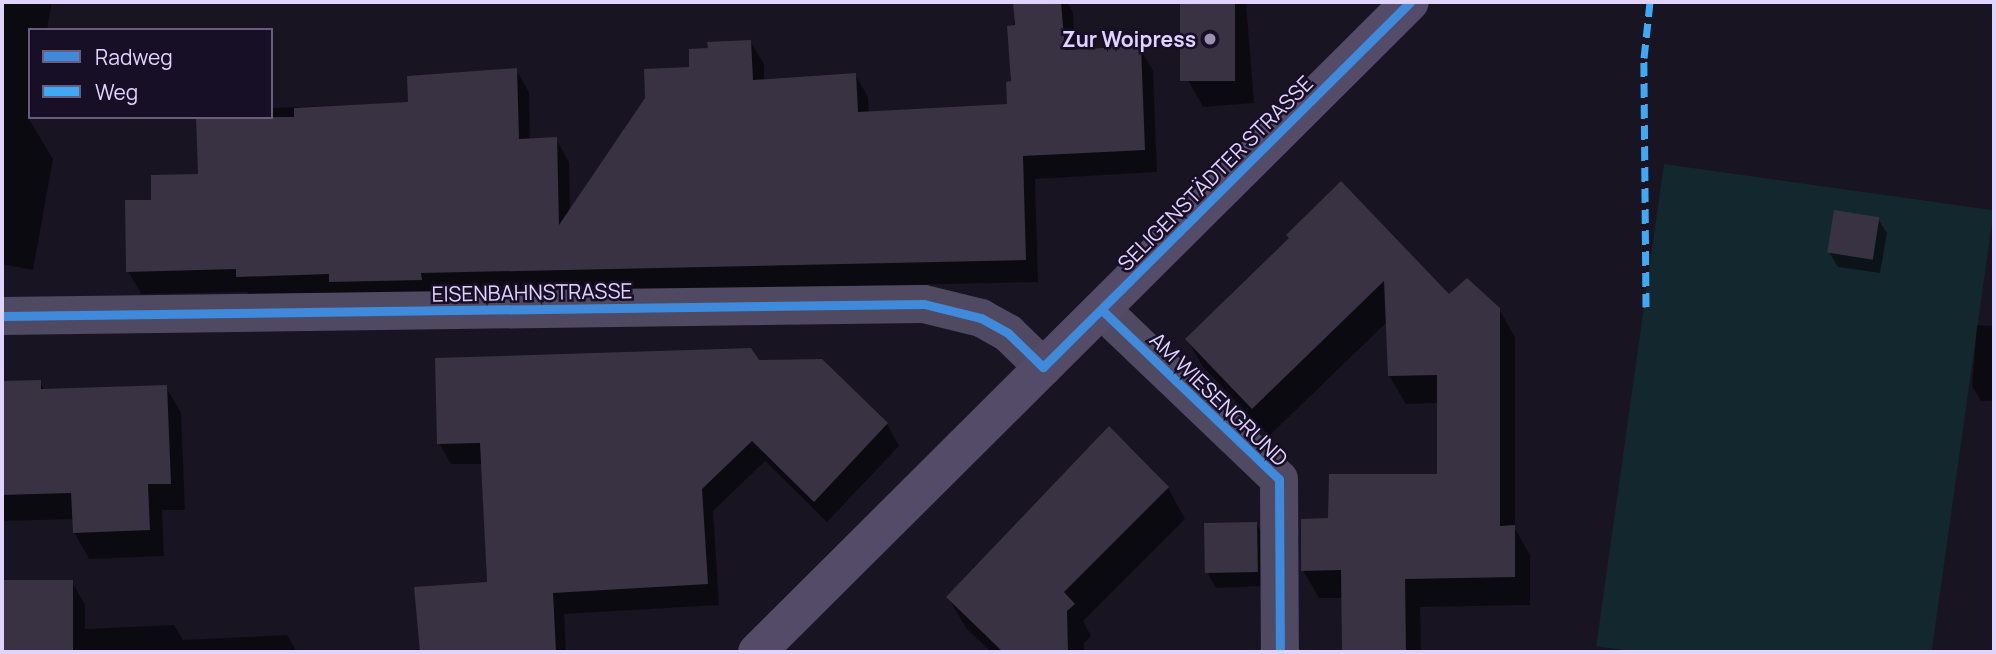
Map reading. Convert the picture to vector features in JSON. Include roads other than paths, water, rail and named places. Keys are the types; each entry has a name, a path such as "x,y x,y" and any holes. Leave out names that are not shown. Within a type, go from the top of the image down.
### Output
{"main road":[{"name":"SELIGENSTÄDTER STRASSE","path":"757,652 1043,367 1103,311 1410,2"}],"street":[{"name":"EISENBAHNSTRASSE","path":"2,316 924,304 981,317 1009,333 1043,367"},
{"name":"AM WIESENGRUND","path":"1103,311 1279,479 1280,652"}],"place":[{"name":"Zur Woipress","path":"1210,39"}]}
